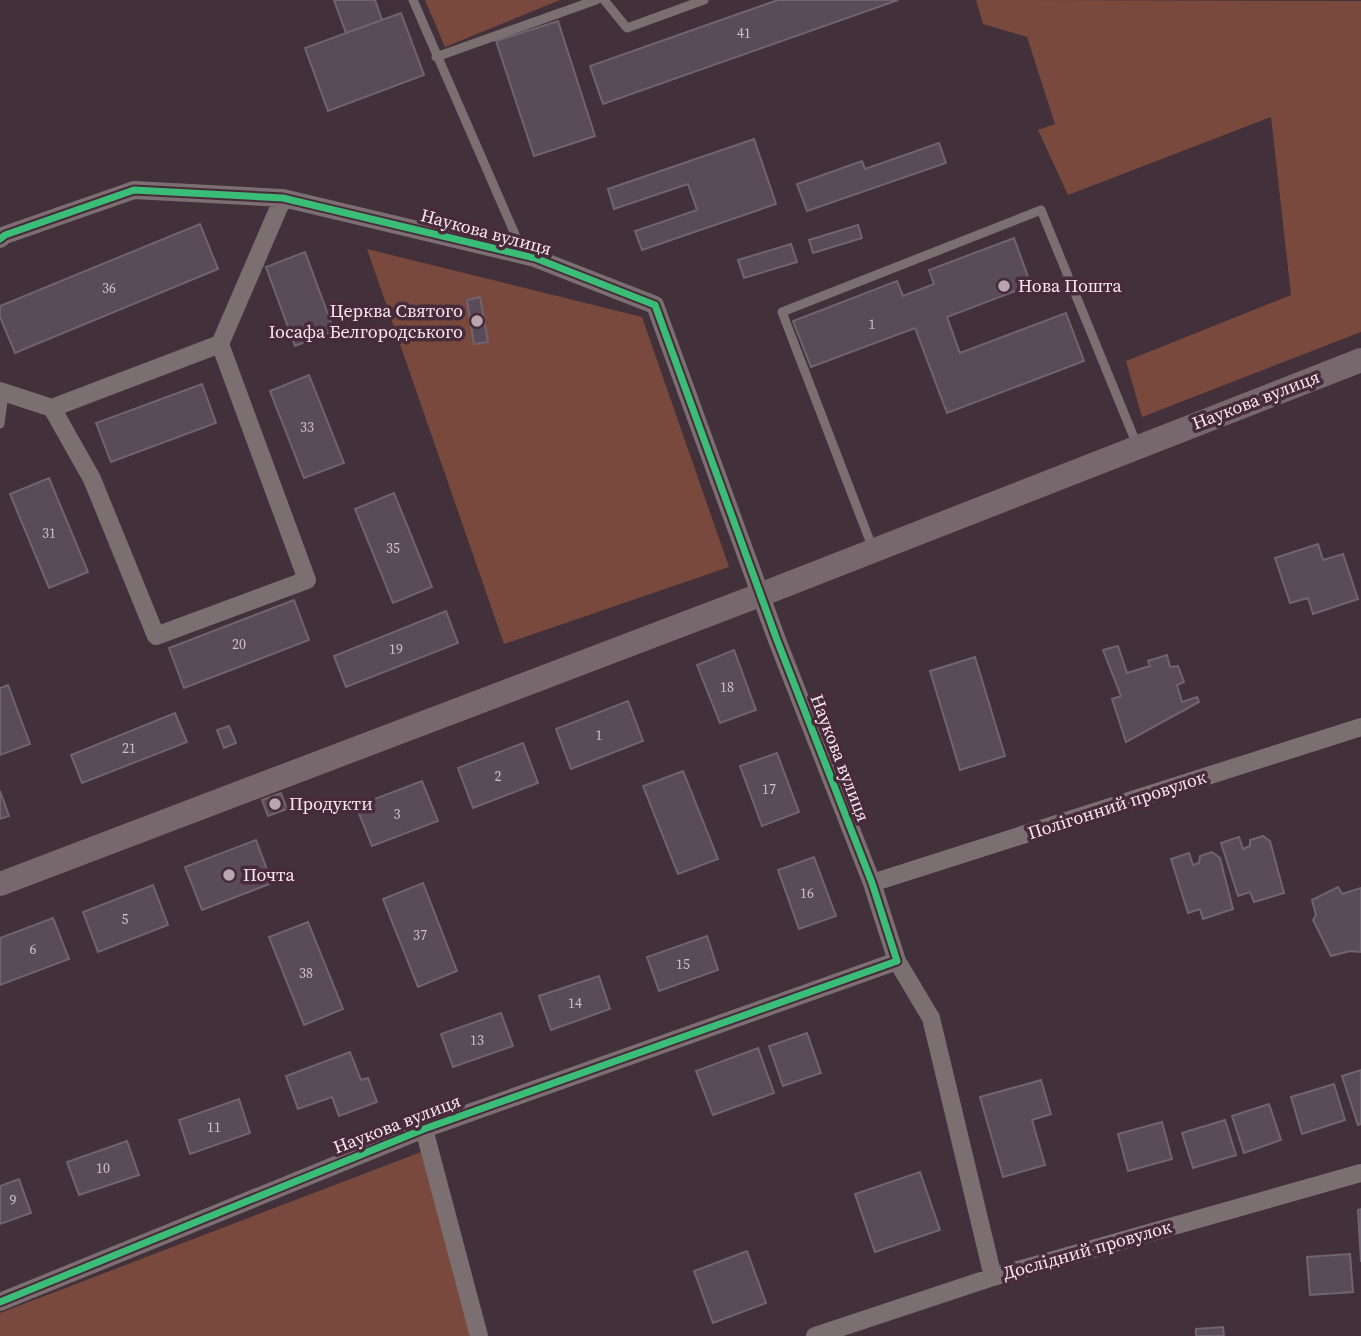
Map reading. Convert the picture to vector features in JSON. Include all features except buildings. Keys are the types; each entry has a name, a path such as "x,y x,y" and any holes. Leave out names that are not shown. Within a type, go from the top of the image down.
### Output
{"street":[{"name":"Наукова вулиця","path":"0,239 5,234 134,190 283,198 524,256 654,305 760,595 872,883 897,961 424,1129 0,1302"},
{"path":"52,408 92,479 156,636 307,580 220,344 283,198"},
{"path":"2,392 52,408 220,344"},
{"name":"Наукова вулиця","path":"0,884 760,595 1137,445 1361,360"},
{"name":"Полігонний провулок","path":"872,883 1361,727"},
{"path":"897,961 931,1018 993,1277"},
{"path":"424,1129 479,1336"},
{"name":"Дослідний провулок","path":"814,1336 993,1277 1361,1173"}],"lane":[{"path":"413,0 524,256"},
{"path":"436,57 596,0"},
{"path":"604,0 627,28 704,0"},
{"path":"874,550 782,312 1041,210 1137,445"},
{"path":"0,424 2,392"}],"shaded area":[{"path":"425,0 560,0 445,47"},
{"path":"976,0 1361,1 1361,332 1142,417 1126,361 1291,295 1271,117 1068,195 1038,130 1055,124 1027,37 983,24"},
{"path":"367,249 642,317 729,567 504,644"},
{"path":"421,1152 471,1336 0,1336 0,1313"}],"cycle path":[{"path":"0,239 134,190 283,198 535,258 655,305 777,640 872,883 897,961 424,1129 0,1302"}],"place":[{"name":"Нова Пошта","path":"1004,286"},
{"name":"Церква Святого Іосафа Белгородського","path":"477,321"},
{"name":"Продукти","path":"275,804"},
{"name":"Почта","path":"229,875"}]}
